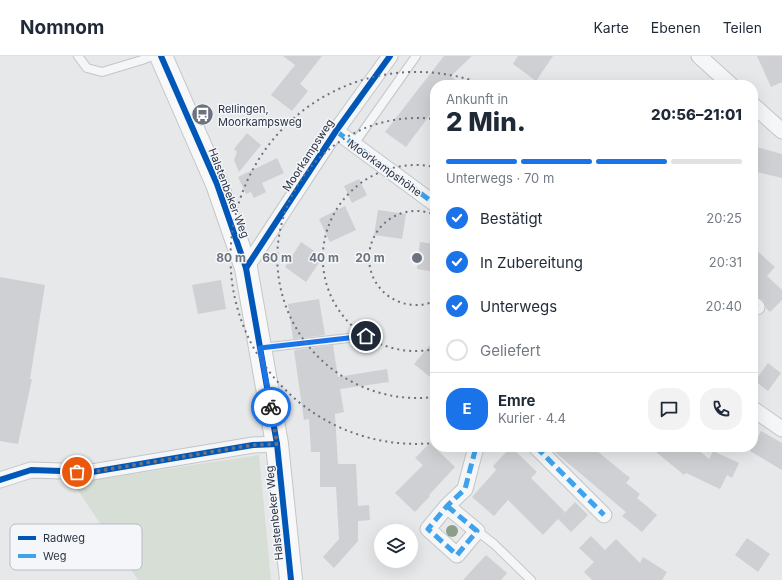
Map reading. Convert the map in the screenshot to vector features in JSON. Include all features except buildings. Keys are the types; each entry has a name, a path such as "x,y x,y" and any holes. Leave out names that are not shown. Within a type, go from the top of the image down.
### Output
{"main road":[{"name":"Halstenbeker Weg","path":"161,56 217,184 246,268 277,444 291,580"}],"street":[{"name":"Moorkampsweg","path":"246,268 336,131 390,56"},
{"path":"699,56 725,80"},
{"path":"758,109 782,131"},
{"name":"Moorkampshöhe","path":"336,131 430,200"},
{"path":"758,412 782,429"},
{"path":"0,480 31,470 92,472 253,445 277,444"},
{"path":"447,506 477,530 457,555 428,529 447,506 465,489 475,452"},
{"path":"541,452 604,515"}],"lane":[{"path":"78,56 87,68 102,72 152,56"},
{"path":"354,144 416,56"},
{"path":"260,348 366,336"},
{"path":"477,530 494,544 531,580"}],"shaded area":[{"path":"259,455 271,580 138,580 131,570 142,570 142,524 100,524 73,483"}],"marked path":[{"path":"336,131 430,200"},
{"path":"447,506 465,489 475,452"},
{"path":"541,452 604,515"},
{"path":"447,506 477,531 457,555 428,529 447,506"}],"cycle path":[{"path":"161,56 217,184 246,268 277,444 291,580"},
{"path":"246,268 336,131 390,56"},
{"path":"0,480 31,470 92,472 253,445 277,444"}],"way so far":[{"path":"77,472 92,472 253,445 277,444 271,407"}],"place":[{"name":"Rellingen, Moorkampsweg","path":"203,115"}],"route":[{"path":"271,407 260,348 366,336"}]}
